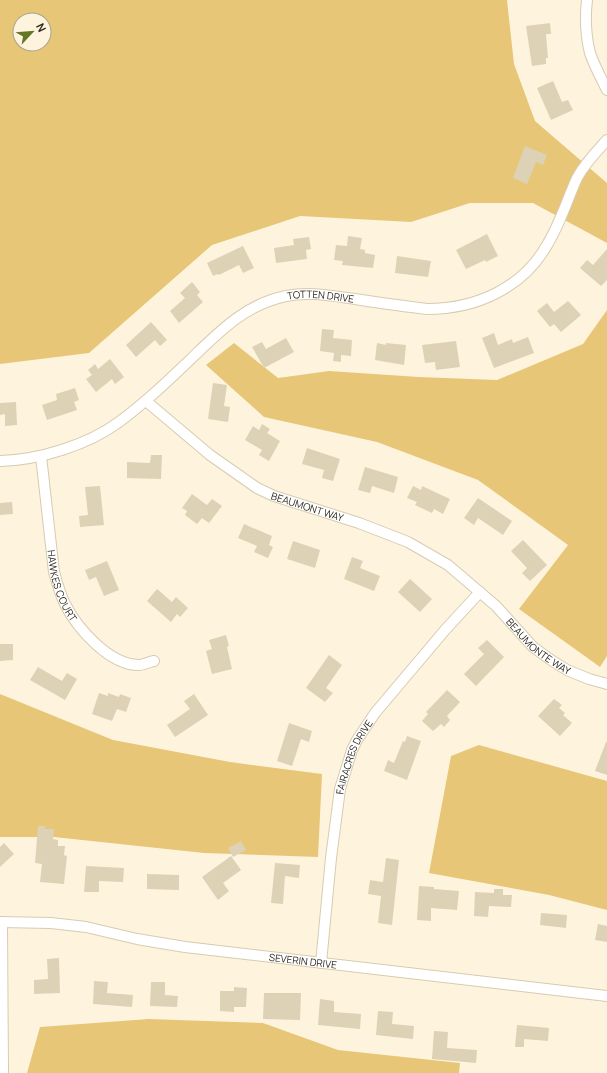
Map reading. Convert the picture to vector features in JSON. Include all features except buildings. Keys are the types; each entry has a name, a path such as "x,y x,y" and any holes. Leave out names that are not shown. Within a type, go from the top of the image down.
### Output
{"street":[{"path":"587,0 586,11 589,49 607,90"},
{"name":"TOTTEN DRIVE","path":"0,461 12,461 41,456 65,449 95,436 118,423 146,401 227,325 248,310 271,300 299,294 319,294 427,309 440,309 468,305 508,287 527,273 544,250 578,178 590,158 607,140"},
{"name":"BEAUMONT WAY","path":"146,401 210,455 257,488 274,496 359,523 408,542 448,565 480,592"},
{"name":"HAWKES COURT","path":"41,456 54,572 59,590 66,605 76,622 87,635 114,657 128,663 139,665 154,661"},
{"name":"BEAUMONTE WAY","path":"480,592 496,606 533,647 568,670 589,679 607,684"},
{"name":"FAIRACRES DRIVE","path":"320,963 340,789 352,750 375,713 445,630 480,592"},
{"path":"1,922 3,1073"},
{"name":"SEVERIN DRIVE","path":"1,922 51,923 86,927 137,939 185,947 607,996"}],"shaded area":[{"path":"0,0 507,0 514,64 535,121 607,183 607,243 533,203 470,203 411,222 300,216 212,245 89,353 0,364"},
{"path":"607,310 607,656 600,667 519,609 568,545 478,480 377,442 264,417 206,365 234,343 278,378 329,371 497,380 583,344"},
{"path":"0,694 113,740 230,762 322,774 318,857 204,853 54,837 0,837"},
{"path":"479,745 607,781 607,910 549,895 429,873 451,756"},
{"path":"149,1019 263,1023 338,1050 460,1063 459,1073 27,1073 40,1027"}]}
